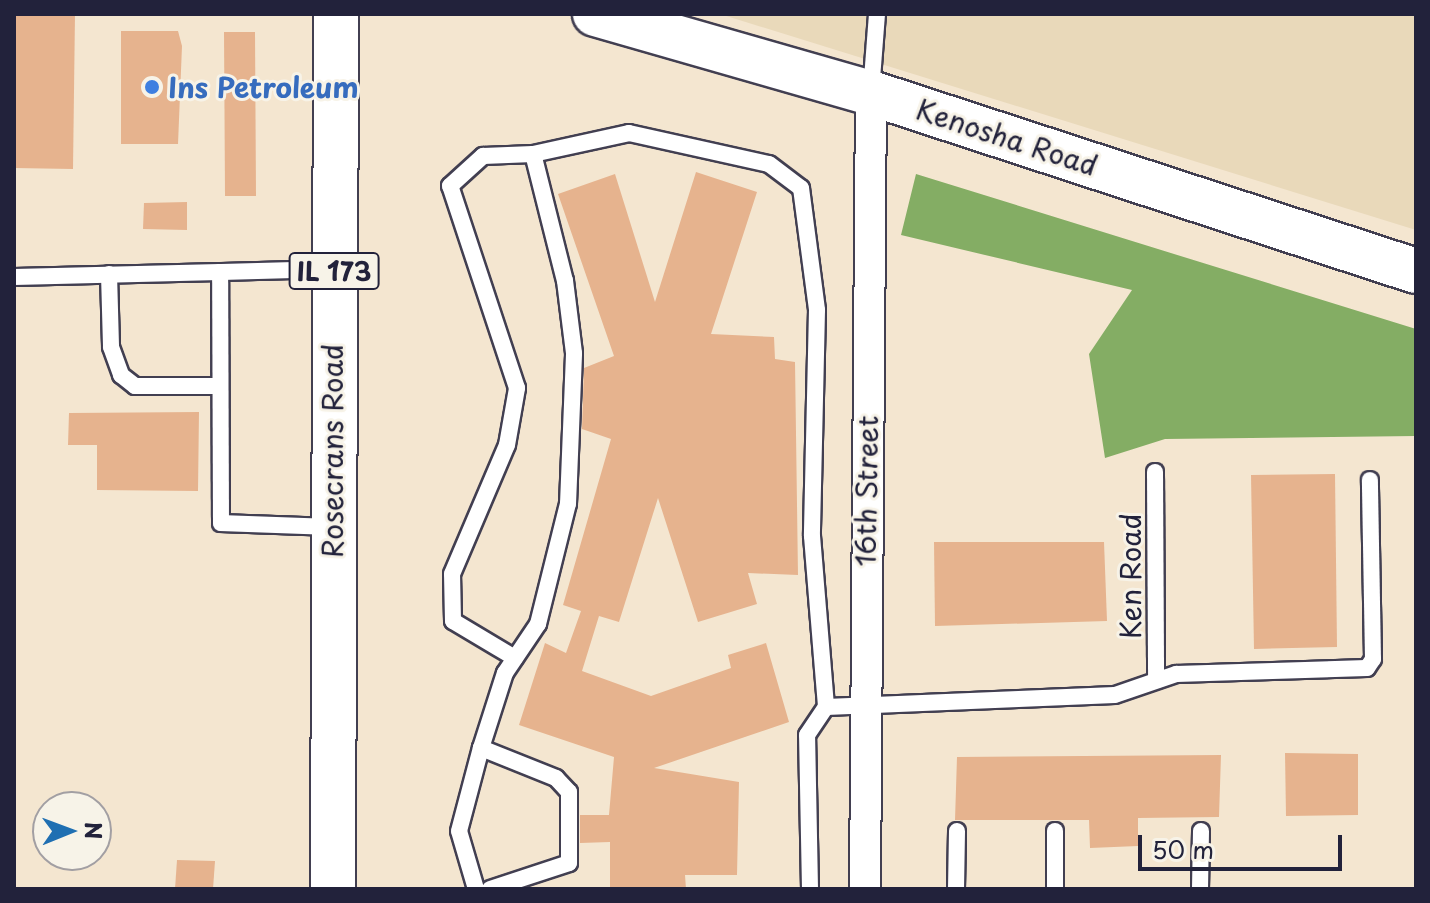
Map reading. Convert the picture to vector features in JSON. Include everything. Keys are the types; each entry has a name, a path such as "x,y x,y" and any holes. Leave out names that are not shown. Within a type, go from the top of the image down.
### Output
{"main road":[{"name":"Rosecrans Road","path":"333,889 331,527 336,14"},
{"name":"Kenosha Road","path":"595,14 871,93 1416,271"}],"street":[{"name":"16th Street","path":"865,889 863,707 871,93"}],"lane":[{"path":"871,93 877,14"},
{"path":"515,658 453,621 452,574 507,445 517,388 450,186 483,156 533,154 629,133 769,164 801,188 817,310 812,536 826,707 807,735 810,889"},
{"path":"476,889 459,831 505,673 538,624 568,504 574,353 565,281 533,154"},
{"path":"14,277 334,269"},
{"path":"220,272 221,523 331,527"},
{"path":"109,274 111,347 121,375 135,386 220,386"},
{"name":"Ken Road","path":"1155,472 1156,680"},
{"path":"826,707 1115,695 1156,680 1206,672 1355,672 1367,668 1373,659 1370,480"},
{"path":"481,748 556,778 569,792 569,863 490,889"},
{"path":"956,889 957,831"},
{"path":"1055,831 1055,889"},
{"path":"1200,889 1201,831"}],"shaded area":[{"path":"720,14 1416,14 1416,230"}],"green space":[{"path":"916,174 1416,329 1416,436 1165,439 1105,458 1089,354 1132,290 901,235"}],"building":[{"path":"15,14 75,14 73,169 14,168"},
{"name":"Ins Petroleum","path":"121,31 178,31 182,46 178,144 121,144"},
{"path":"224,32 255,32 256,196 225,196"},
{"path":"696,172 757,192 711,334 774,337 775,359 795,362 798,575 748,573 757,604 698,622 658,498 619,622 599,616 582,671 651,696 731,668 728,655 766,643 789,722 654,768 739,782 737,875 685,875 686,889 610,889 610,842 580,843 580,815 609,815 614,757 519,725 545,643 566,653 581,611 563,605 611,439 582,429 584,368 614,356 558,194 615,174 655,302"},
{"path":"187,202 187,230 143,229 144,203"},
{"path":"199,412 198,491 97,490 97,445 68,445 69,413"},
{"path":"1335,474 1337,647 1254,649 1251,475"},
{"path":"934,542 1104,542 1107,621 935,626"},
{"path":"1285,753 1358,754 1358,815 1286,816"},
{"path":"1221,755 1219,817 1138,818 1138,846 1090,848 1089,820 955,820 957,757"},
{"path":"177,860 215,861 213,889 175,889"}],"place":[{"name":"Ins Petroleum","path":"152,87"}]}
